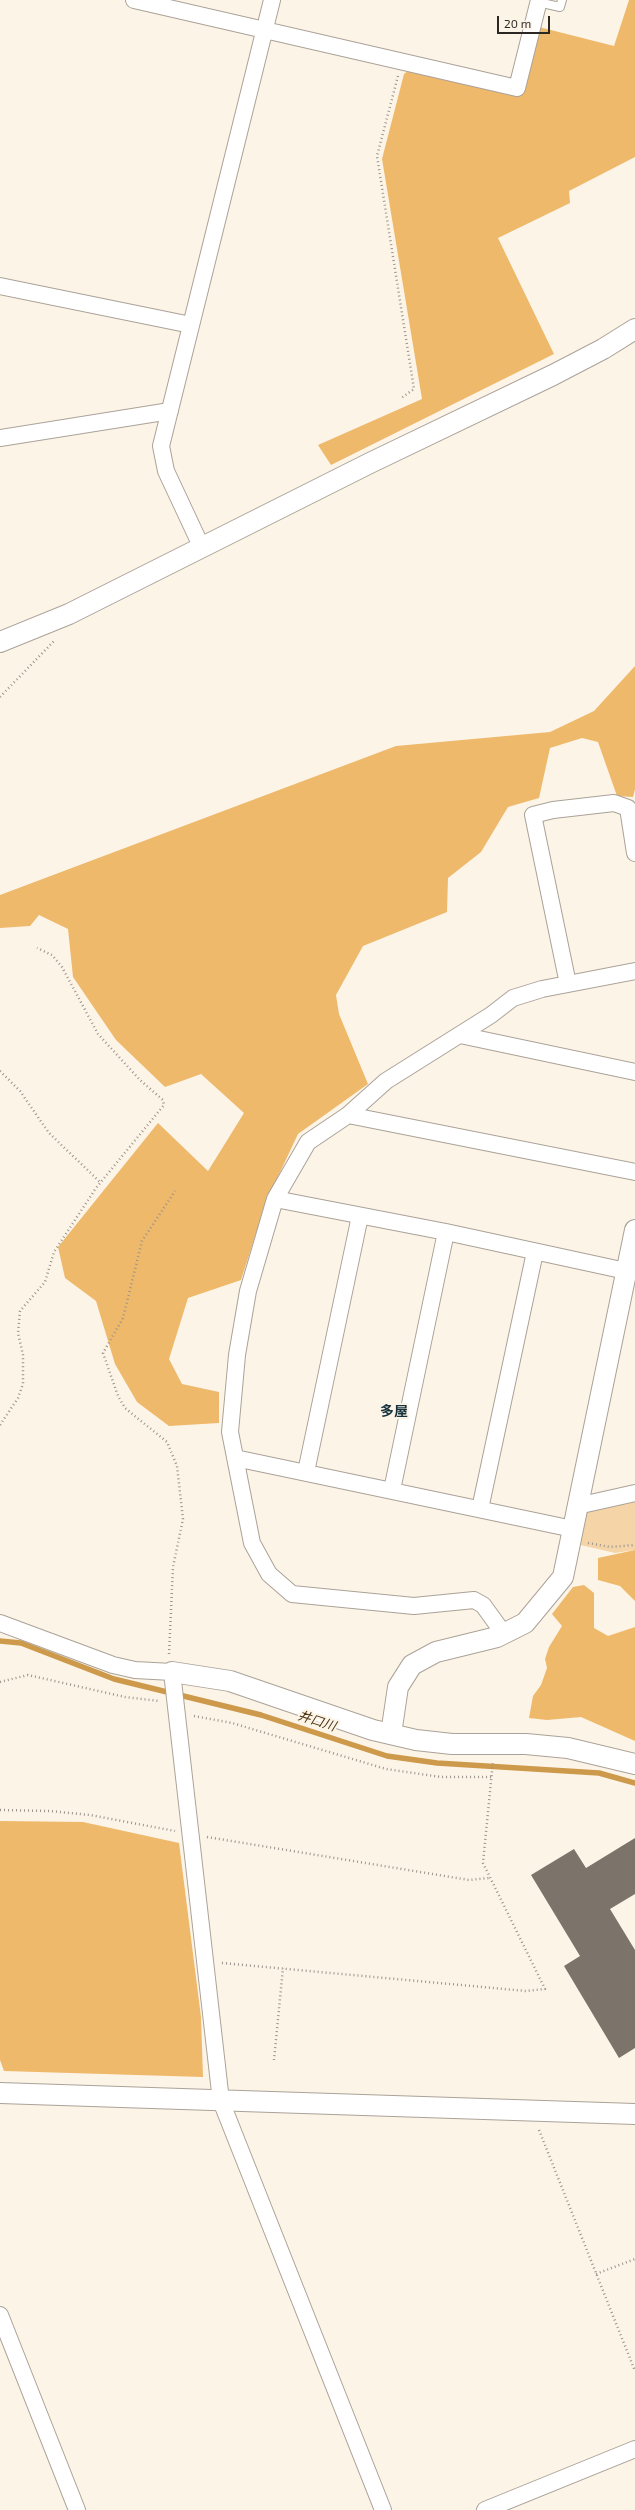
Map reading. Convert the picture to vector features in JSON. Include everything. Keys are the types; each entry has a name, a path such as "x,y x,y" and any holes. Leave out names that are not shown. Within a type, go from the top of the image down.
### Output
{"street":[{"path":"134,0 517,88 539,1"},
{"path":"202,548 166,471 161,446 272,0"},
{"path":"0,286 192,325"},
{"path":"0,642 69,614 553,375 603,349 635,329"},
{"path":"0,438 170,411"},
{"path":"568,984 533,815 553,810 614,803 628,808 633,829 635,853"},
{"path":"504,1634 483,1605 474,1600 414,1606 292,1594 269,1574 252,1543 230,1432 237,1355 248,1291 275,1199 308,1142 348,1115 386,1081 460,1035 512,998 568,984 635,971"},
{"path":"460,1035 635,1072"},
{"path":"348,1115 635,1172"},
{"path":"275,1199 446,1232 626,1271"},
{"path":"306,1472 360,1216"},
{"path":"391,1734 398,1687 412,1665 436,1652 504,1634 525,1623 563,1577 567,1564 571,1534 635,1230"},
{"path":"392,1490 446,1232"},
{"path":"480,1510 535,1252"},
{"path":"235,1458 392,1490 480,1510 571,1534"},
{"path":"577,1506 635,1493"},
{"path":"0,1624 113,1665 135,1670 172,1672 230,1681 373,1730 391,1734 452,1744 526,1744 568,1748 635,1764"},
{"path":"172,1672 221,2100 383,2510"},
{"path":"0,2093 635,2114"},
{"path":"0,2315 77,2510"},
{"path":"485,2510 635,2449"}],"lane":[{"path":"539,1 560,7 562,0"}],"path":[{"path":"400,399 414,389 377,156 402,62"},
{"path":"0,697 49,645 69,628 69,614"},
{"path":"0,1425 18,1398 23,1384 22,1355 18,1333 20,1311 44,1282 54,1252 100,1182 164,1105 163,1100 140,1080 98,1034 62,967 52,956 37,948"},
{"path":"0,1071 20,1091 49,1133 100,1182"},
{"path":"172,1672 169,1656 173,1567 183,1519 177,1466 167,1442 125,1408 118,1396 103,1353 123,1318 142,1241 160,1210 175,1191"},
{"path":"571,1534 610,1547 635,1545"},
{"path":"0,1682 28,1676 125,1697 232,1723 386,1769 441,1776 492,1777"},
{"path":"205,1963 283,1968 526,1991 545,1989 483,1864 494,1745"},
{"path":"0,1810 50,1811 90,1815 191,1834 469,1880 489,1878"},
{"path":"274,2060 283,1968"},
{"path":"537,2111 537,2126 540,2134 635,2371"},
{"path":"596,2274 635,2259"}],"shaded area":[{"path":"629,0 635,0 635,157 569,191 570,203 498,238 554,354 331,465 318,445 422,399 382,159 404,74 412,68 520,94 539,27 614,46"},
{"path":"635,666 635,789 633,797 617,796 598,742 582,738 550,748 539,798 508,807 481,852 448,878 447,912 363,946 336,995 339,1014 368,1084 298,1134 266,1202 241,1280 188,1298 169,1359 182,1384 219,1392 219,1423 169,1426 137,1402 115,1364 96,1301 65,1278 58,1247 158,1123 208,1171 244,1113 201,1074 165,1087 116,1040 73,977 68,929 39,915 30,926 0,928 0,895 396,746 550,732 594,711"},
{"path":"635,1501 635,1550 615,1553 576,1544 582,1517 588,1512"},
{"path":"635,1550 635,1601 620,1586 598,1580 598,1558"},
{"path":"584,1585 594,1593 594,1628 608,1636 635,1627 635,1741 581,1717 547,1720 529,1718 533,1696 541,1685 547,1668 545,1659 549,1647 562,1626 552,1614 573,1587"},
{"path":"0,1821 83,1822 179,1843 201,2017 203,2077 4,2071 0,2060"}],"building":[{"path":"635,1838 635,1894 610,1909 635,1950 635,2048 619,2058 564,1966 580,1956 531,1875 574,1849 586,1868"}],"waterway":[{"name":"井口川","path":"0,1641 21,1643 114,1679 261,1715 387,1756 437,1763 599,1773 635,1783"}],"district":[{"name":"多屋","path":"394,1411"}]}
